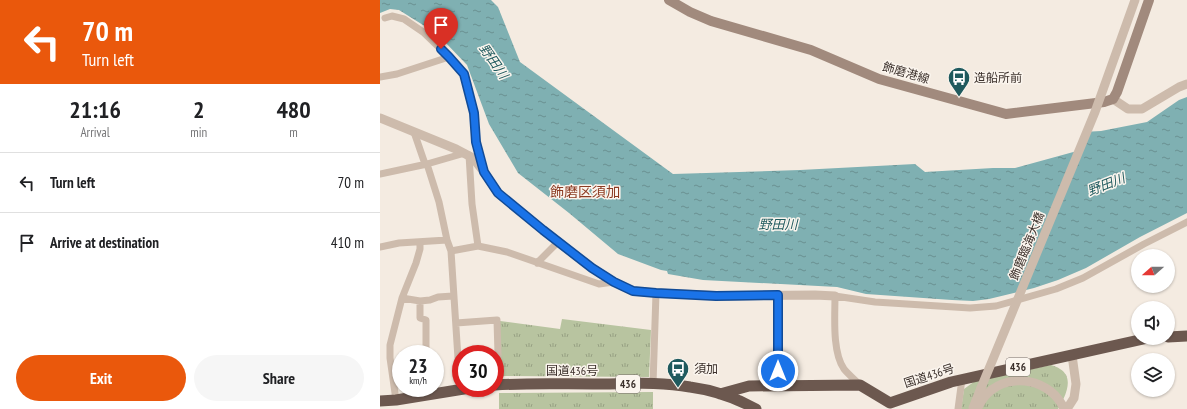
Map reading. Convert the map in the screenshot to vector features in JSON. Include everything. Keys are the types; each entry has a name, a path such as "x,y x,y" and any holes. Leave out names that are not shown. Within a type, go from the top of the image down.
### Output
{"highway":[{"path":"1175,337 1187,336"},
{"name":"国道436号","path":"860,385 890,402 962,379 1131,342"},
{"name":"国道436号","path":"504,385 653,384 690,386 720,394 756,409"},
{"path":"720,394 749,386 860,385"},
{"path":"380,401 396,400 407,397"}],"main road":[{"name":"飾磨港線","path":"669,0 690,12 711,21 811,50 879,79 1006,114 1104,102 1113,99"},
{"path":"1113,99 1117,92 1149,0"}],"street":[{"name":"飾磨臨海大橋","path":"972,409 982,388 1095,112 1135,0"},
{"path":"385,18 392,16 404,19 423,32 464,74 474,113 476,142 484,172"},
{"path":"380,77 397,74 449,57"},
{"path":"1113,99 1128,109 1142,109 1179,87 1187,84"},
{"path":"380,125 384,119 467,154 473,158 498,193 592,268 614,282 633,291 729,296 815,295 835,296 883,303 970,308 996,306 1056,289 1083,278 1187,222"},
{"path":"414,132 439,202 447,240 451,251 453,296 459,345"},
{"path":"380,174 467,154"},
{"path":"467,154 478,246"},
{"path":"380,247 399,243 447,240"},
{"path":"396,400 390,358 390,345 402,298 416,263 420,249 420,242"},
{"path":"537,263 558,242"},
{"path":"451,251 478,246 507,252 599,284 614,282"},
{"path":"653,384 656,293"},
{"path":"778,295 778,386"},
{"path":"402,298 430,300 438,297 453,296"},
{"path":"835,296 835,335 838,355 844,369 860,385"},
{"path":"420,300 420,318 426,320 426,345"},
{"path":"456,323 497,320 498,345"},
{"path":"977,409 987,394 995,388 1006,383 1020,380 1044,386 1066,409 1074,398 1076,384 1072,355"},
{"path":"958,409 962,379"}],"green space":[{"path":"562,319 651,330 649,377 504,376 504,345 500,345 500,321 560,329"},
{"path":"1051,365 1059,368 1065,373 1068,382 1066,393 1058,409 961,409 964,389 975,381"},
{"path":"653,392 653,409 499,409 499,397 504,397 504,393"}],"water":[{"name":"野田川","path":"380,0 491,0 498,7 520,62 673,174 800,170 915,164 925,172 1015,168 1077,151 1083,132 1101,131 1147,122 1179,100 1187,97 1187,213 1140,237 1086,268 1058,280 1034,288 989,299 973,301 866,294 837,287 703,280 668,274 667,271 618,254 518,173 489,124 467,65 444,41 423,25 399,10 390,9 380,13"}],"place":[{"name":"造船所前","path":"959,98"},
{"name":"須加","path":"678,388"}],"district":[{"name":"飾磨区須加","path":"585,192"}],"route":[{"path":"441,49 464,74 474,113 476,142 484,172 498,193 592,268 614,282 633,291 716,296 778,295 778,371"}]}
